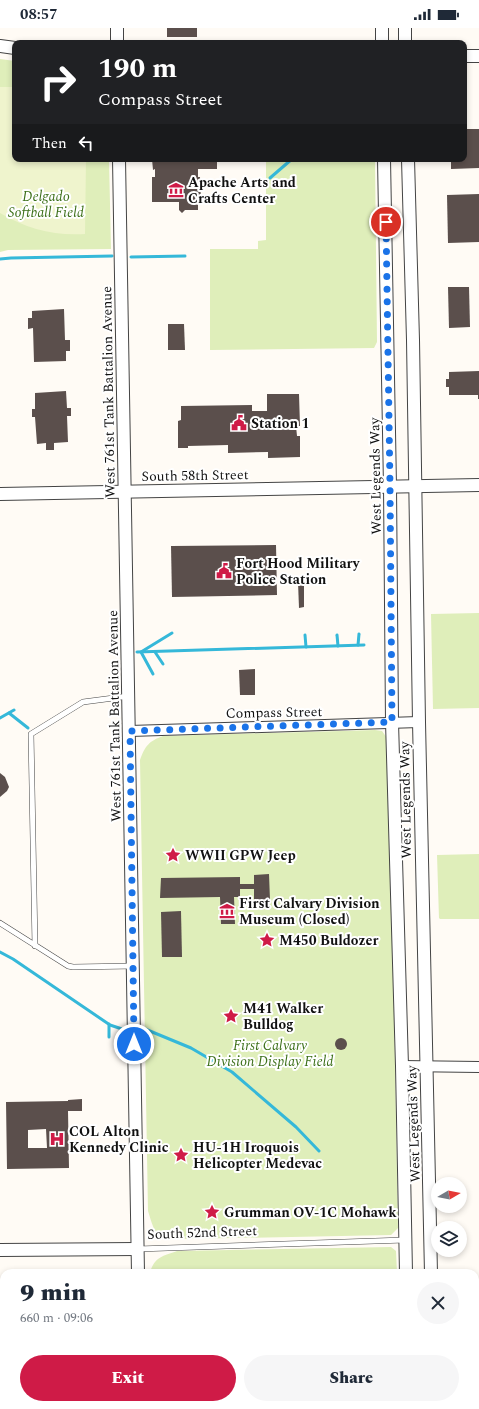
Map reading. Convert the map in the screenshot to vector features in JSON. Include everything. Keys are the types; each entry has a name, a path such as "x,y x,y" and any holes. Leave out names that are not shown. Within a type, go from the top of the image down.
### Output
{"street":[{"path":"117,28 117,40"},
{"path":"382,28 382,40"},
{"path":"405,28 405,40"},
{"path":"0,46 12,48"},
{"path":"467,56 479,56"},
{"name":"West 761st Tank Battalion Avenue","path":"119,162 134,966 138,1269"},
{"name":"West Legends Way","path":"384,162 390,486 392,722 402,1066 406,1269"},
{"name":"West Legends Way","path":"408,162 431,1269"},
{"name":"South 58th Street","path":"0,494 479,485"},
{"name":"Compass Street","path":"130,731 419,722"},
{"path":"402,1066 479,1067"},
{"name":"South 52nd Street","path":"0,1250 137,1249"}],"lane":[{"path":"35,946 31,734 83,702 129,696"},
{"path":"0,924 68,966 134,966"},
{"name":"South 52nd Street","path":"137,1249 405,1240"}],"green space":[{"name":"Delgado Softball Field","path":"0,59 12,61 12,162 109,162 111,249 8,250 0,252"},
{"path":"0,87 12,87 12,162 86,162 85,234 62,234 41,230 10,219 0,213"},
{"path":"266,162 375,162 377,342 374,348 210,350 210,249 258,249 258,241 266,240"},
{"path":"479,613 479,708 433,709 431,614"},
{"name":"First Calvary Division Display Field","path":"382,731 387,738 391,840 398,1228 391,1235 183,1239 162,1237 155,1231 148,1211 140,760 142,755 151,742 163,736"},
{"path":"479,854 479,919 440,919 437,855"},
{"path":"391,1247 396,1251 397,1269 152,1269 157,1260 177,1251"}],"building":[{"path":"167,28 197,28 197,37 167,37"},
{"path":"467,129 479,129 479,168 451,169 451,162 467,162"},
{"name":"Apache Arts and Crafts Center","path":"152,162 217,162 217,169 198,169 198,177 200,177 201,202 198,202 198,210 185,210 182,213 179,210 179,202 152,202 152,177 155,177 155,169 153,170"},
{"path":"479,194 479,242 448,243 447,195"},
{"path":"448,287 469,287 470,327 449,328"},
{"path":"64,309 65,340 70,340 70,351 66,351 66,361 34,362 33,328 28,329 28,318 32,318 32,311"},
{"path":"168,324 184,324 185,350 168,350"},
{"path":"479,371 479,399 478,395 449,395 449,387 446,387 446,379 449,379 449,372"},
{"path":"66,391 67,408 71,408 71,416 67,416 68,442 54,443 54,450 46,450 46,443 37,444 35,417 32,417 32,409 35,409 35,393"},
{"name":"Station 1","path":"267,394 299,394 300,426 296,426 297,436 300,436 300,457 268,458 268,452 228,453 228,445 188,446 188,448 178,448 178,421 181,420 181,406 252,405 252,411 267,411"},
{"name":"Fort Hood Military Police Station","path":"276,545 277,595 172,597 171,546"},
{"path":"298,582 304,582 304,607 299,608"},
{"path":"255,669 255,695 240,695 239,670"},
{"path":"0,773 5,777 9,787 0,797"},
{"name":"First Calvary Division Museum (Closed)","path":"269,874 270,900 254,900 254,889 240,889 240,897 234,897 235,924 221,924 220,897 160,898 161,878 240,877 240,884 254,884 254,875"},
{"path":"181,911 182,957 162,957 161,912"},
{"path":"339,1038 343,1038 347,1044 343,1050 339,1050 335,1046 335,1042"},
{"name":"COL Alton Kennedy Clinic","path":"82,1099 82,1111 68,1111 69,1168 7,1169 6,1102","holes":["46,1129 47,1148 28,1148 28,1130"]}],"waterway":[{"path":"270,178 289,162"},
{"path":"0,259 112,256"},
{"path":"131,257 185,256"},
{"path":"153,674 141,652 172,633"},
{"path":"358,645 359,634"},
{"path":"305,635 306,647"},
{"path":"337,635 338,646"},
{"path":"137,652 364,645"},
{"path":"155,652 163,664"},
{"path":"0,718 14,710"},
{"path":"9,713 28,728"},
{"path":"0,952 13,959 110,1025 125,1030"},
{"path":"109,1024 109,1037"},
{"path":"145,1029 191,1048 232,1072 296,1127 319,1151"}],"place":[{"name":"Apache Arts and Crafts Center","path":"176,190"},
{"name":"Station 1","path":"239,423"},
{"name":"Fort Hood Military Police Station","path":"224,571"},
{"name":"WWII GPW Jeep","path":"173,855"},
{"name":"First Calvary Division Museum (Closed)","path":"227,911"},
{"name":"M450 Buldozer","path":"267,940"},
{"name":"M41 Walker Bulldog","path":"231,1016"},
{"name":"COL Alton Kennedy Clinic","path":"57,1139"},
{"name":"HU-1H Iroquois Helicopter Medevac","path":"181,1155"},
{"name":"Grumman OV-1C Mohawk","path":"212,1212"}],"route":[{"path":"134,1044 130,731 319,726 392,722 386,222"}]}
